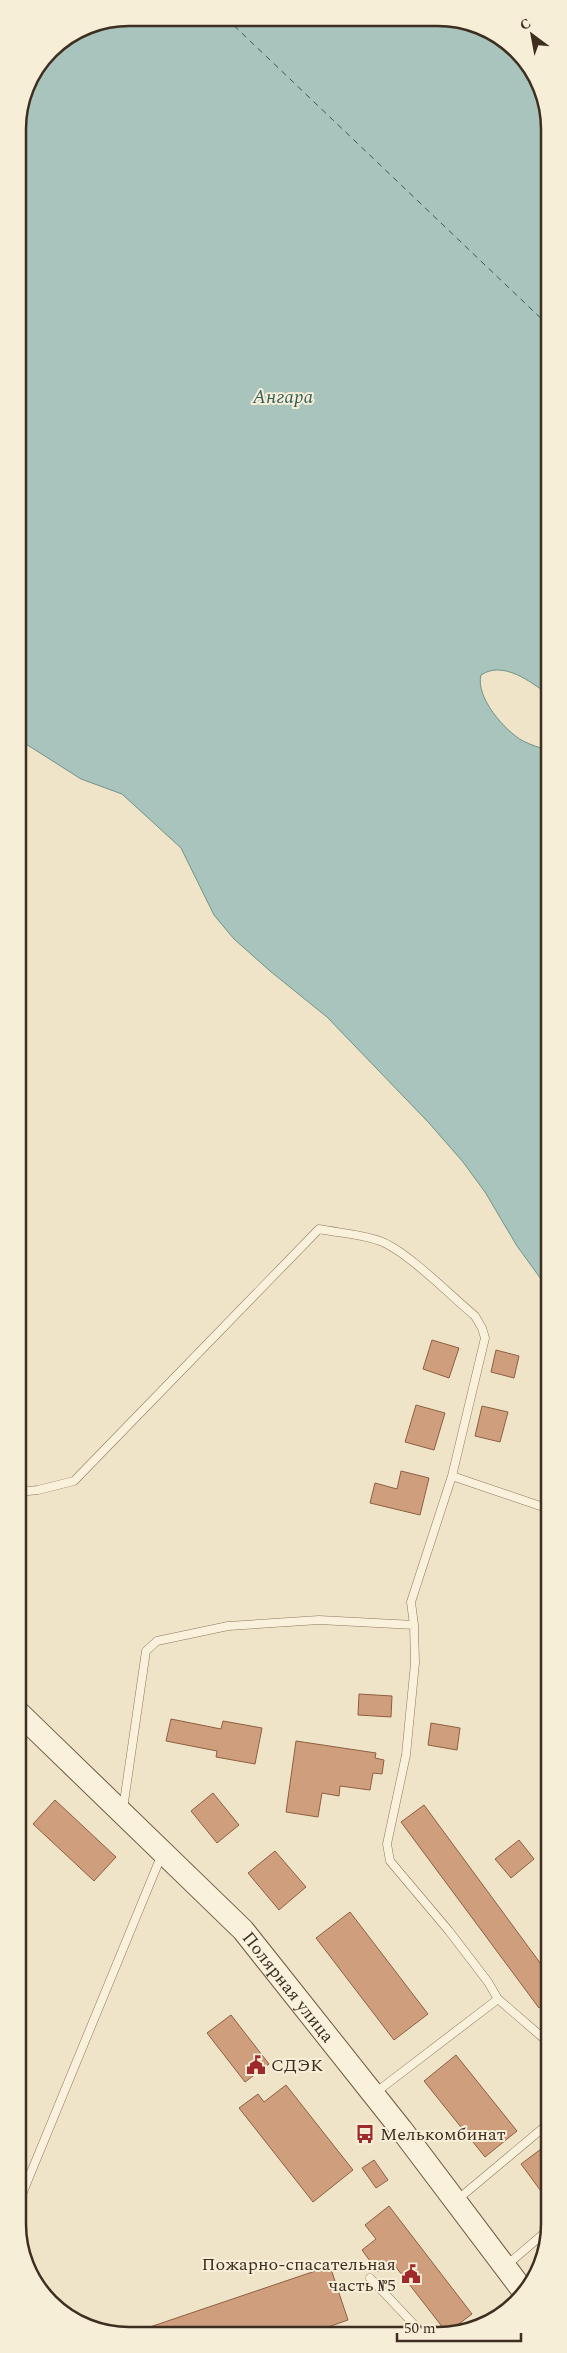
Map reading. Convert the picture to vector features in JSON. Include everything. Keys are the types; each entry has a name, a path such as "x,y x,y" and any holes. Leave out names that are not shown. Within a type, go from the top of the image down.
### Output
{"main road":[{"name":"Полярная улица","path":"26,1720 244,1930 374,2094 519,2286"}],"lane":[{"path":"26,1491 74,1481 319,1229 354,1234 381,1242 394,1250 475,1316 485,1338 452,1476 411,1602 414,1625 414,1662 406,1755 387,1844 390,1861 469,1956 498,1999 541,2037"},
{"path":"452,1476 541,1506"},
{"path":"122,1813 146,1651 157,1641 228,1626 292,1622 359,1620 414,1625"},
{"path":"26,2185 163,1852"},
{"path":"374,2094 498,1999"},
{"path":"456,2201 541,2130"},
{"path":"505,2267 540,2237"},
{"path":"370,2278 416,2327"}],"water":[{"name":"Ангара","path":"122,26 445,26 458,28 483,37 507,53 507,60 514,60 523,72 533,90 540,116 541,129 541,689 516,674 498,670 481,675 480,684 487,703 500,722 523,741 541,748 541,1279 517,1246 485,1192 463,1162 429,1123 327,1017 234,939 214,915 181,848 122,794 81,779 26,744 26,122 34,90 56,56 72,44 90,34"}],"building":[{"path":"432,1340 459,1348 449,1378 423,1369"},
{"path":"496,1350 519,1356 514,1378 491,1372"},
{"path":"416,1405 445,1413 434,1450 405,1442"},
{"path":"482,1406 508,1412 500,1442 475,1436"},
{"path":"401,1471 429,1478 420,1515 370,1503 375,1483 397,1489"},
{"path":"359,1694 392,1696 391,1717 358,1715"},
{"path":"171,1719 221,1729 223,1721 262,1728 255,1764 216,1757 217,1751 166,1741"},
{"path":"431,1723 460,1728 457,1750 428,1745"},
{"path":"296,1741 376,1753 375,1758 384,1760 382,1774 373,1773 370,1790 340,1786 339,1796 322,1793 318,1817 286,1812"},
{"path":"213,1793 239,1825 217,1843 191,1811"},
{"path":"55,1800 116,1857 94,1881 33,1824"},
{"path":"424,1805 541,1964 541,2007 539,2008 401,1822"},
{"path":"519,1840 534,1859 511,1878 495,1859"},
{"path":"275,1851 306,1887 279,1910 248,1873"},
{"path":"350,1912 428,2014 394,2040 316,1938"},
{"path":"231,2015 269,2064 245,2082 207,2033"},
{"path":"456,2055 517,2131 485,2157 424,2081"},
{"path":"286,2085 353,2170 313,2202 239,2108 258,2094 264,2102"},
{"path":"541,2149 541,2191 521,2164"},
{"path":"374,2160 388,2180 376,2188 362,2168"},
{"name":"Пожарно-спасательная часть №5","path":"389,2206 472,2314 458,2324 442,2327 392,2262 378,2272 362,2250 376,2239 365,2225"},
{"path":"330,2266 348,2320 328,2327 150,2327"}],"ferry route":[{"path":"234,26 541,318"}],"place":[{"name":"СДЭК","path":"256,2065"},
{"name":"Мелькомбинат","path":"365,2134"},
{"name":"Пожарно-спасательная часть №5","path":"411,2274"}]}
